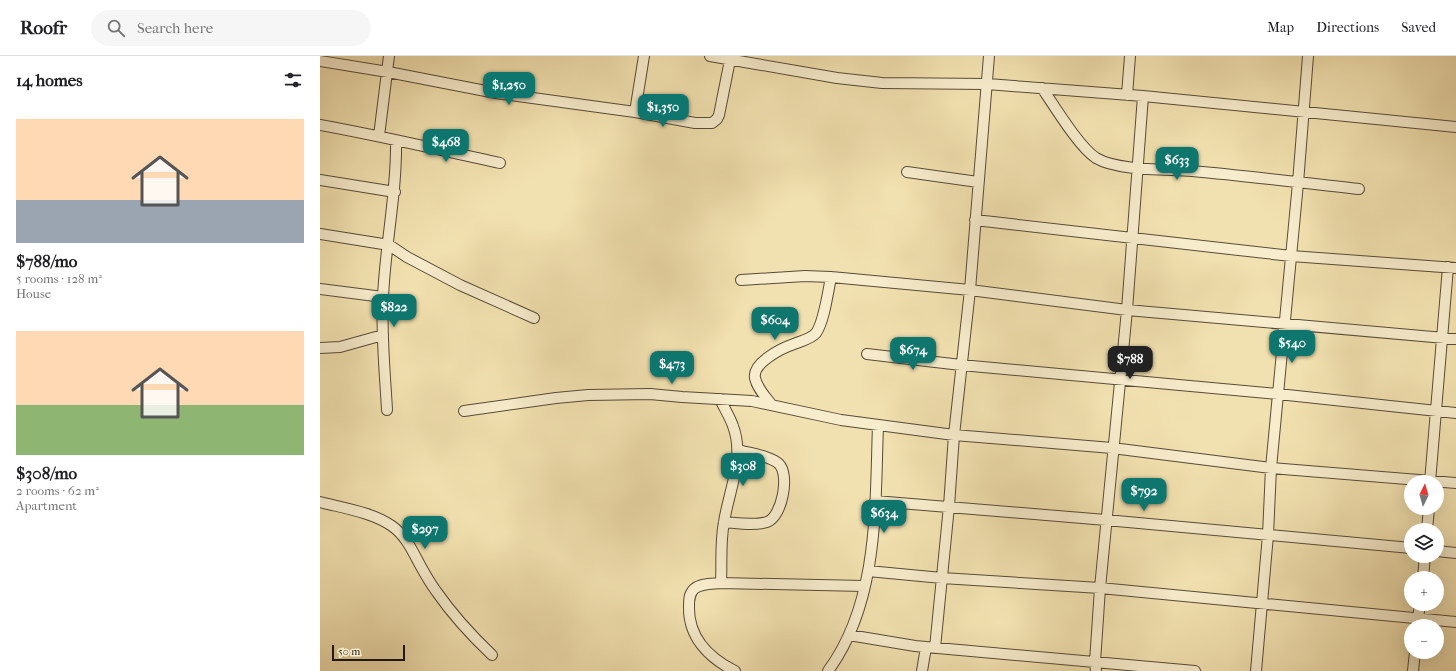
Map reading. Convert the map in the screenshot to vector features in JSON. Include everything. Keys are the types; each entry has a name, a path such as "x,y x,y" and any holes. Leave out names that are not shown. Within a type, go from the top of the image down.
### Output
{"street":[{"path":"379,136 390,56"},
{"path":"635,112 644,56"},
{"path":"710,56 830,77 882,83 987,84 1042,88 1304,111 1456,127"},
{"path":"922,671 930,647 942,578 954,436 970,290 989,56"},
{"path":"1127,95 1130,56"},
{"path":"1256,671 1268,534 1271,468 1298,183 1308,56"},
{"path":"320,61 388,72 496,93 635,112 695,123 712,123 719,115 730,60"},
{"path":"1042,88 1072,131 1088,150 1096,157 1116,165 1192,171 1359,189"},
{"path":"1096,666 1100,588 1112,448 1127,310 1143,96"},
{"path":"320,125 379,136 500,164"},
{"path":"387,410 383,335 383,297 394,192 396,141"},
{"path":"907,172 978,182"},
{"path":"320,180 394,192"},
{"path":"975,220 1291,256 1452,267 1443,338 1431,475"},
{"path":"320,234 389,245 407,257 460,285 534,318"},
{"path":"741,280 800,276 831,277 970,290 1127,310 1456,339"},
{"path":"771,404 757,383 755,374 756,370 762,362 775,353 813,336 822,315 831,277"},
{"path":"320,289 383,297"},
{"path":"320,348 340,347 383,335"},
{"path":"867,354 961,365 1278,394 1456,413"},
{"path":"464,411 588,395 650,394 752,401 841,420 954,436 1112,448 1271,468 1404,480"},
{"path":"720,399 733,426 738,450 724,522 721,583"},
{"path":"828,671 849,635 857,614 868,571 872,547 878,426"},
{"path":"724,522 751,524 769,521 775,517 783,495 783,468 773,460 738,450"},
{"path":"1444,483 1456,483"},
{"path":"875,501 949,506 1404,547"},
{"path":"320,502 368,515 386,522 396,529 410,545 428,579 456,618 492,655"},
{"path":"1444,552 1456,553"},
{"path":"868,571 942,578 1100,588 1262,603 1404,620"},
{"path":"735,671 715,659 698,641 689,616 689,598 694,589 705,585 721,583 864,586"},
{"path":"1444,622 1456,622"},
{"path":"849,635 897,644 1096,666 1195,671"},
{"path":"1414,671 1415,659"}]}
